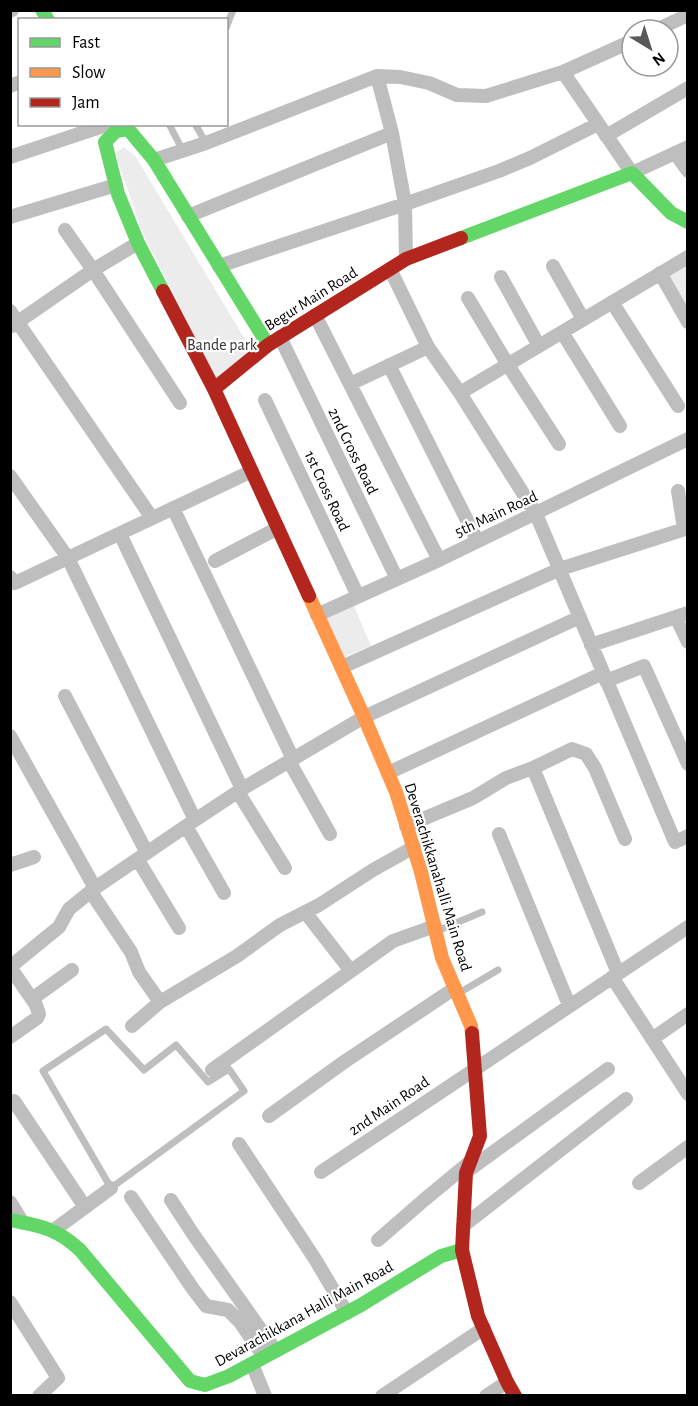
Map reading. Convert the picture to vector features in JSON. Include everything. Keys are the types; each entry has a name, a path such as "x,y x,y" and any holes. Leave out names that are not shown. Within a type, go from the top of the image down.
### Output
{"street":[{"path":"154,160 206,143 377,76 400,77 429,83 457,95 486,96 563,72 620,46"},
{"path":"563,72 632,173 671,213 687,222"},
{"path":"377,76 393,133 405,204 406,259"},
{"path":"606,136 687,88"},
{"path":"219,266 499,171 598,124"},
{"path":"112,127 105,142 116,185 138,243 214,389"},
{"path":"10,157 112,127 128,129 154,160 268,345"},
{"path":"189,216 393,133"},
{"path":"632,173 681,150 687,171"},
{"name":"Begur Main Road","path":"214,389 268,345 406,259 632,173"},
{"path":"10,217 116,185"},
{"path":"64,230 93,270 180,403"},
{"path":"138,243 13,320 152,518"},
{"path":"460,393 687,257"},
{"path":"553,266 583,319"},
{"path":"390,269 428,347 460,393 536,514 675,842 687,836"},
{"path":"660,273 687,322"},
{"path":"501,277 539,346"},
{"path":"468,298 559,444"},
{"path":"612,302 678,406"},
{"path":"315,315 439,560"},
{"path":"562,332 620,426"},
{"name":"2nd Cross Road","path":"280,337 397,579"},
{"path":"350,384 428,347"},
{"path":"389,365 477,540"},
{"name":"Deverachikkanahalli Main Road","path":"214,389 342,667 396,792 422,872 442,958 471,1026 480,1136 468,1168 462,1250 478,1316 515,1395"},
{"name":"1st Cross Road","path":"266,400 358,596"},
{"name":"5th Main Road","path":"317,615 536,514 687,439"},
{"path":"10,577 15,583 252,471"},
{"path":"10,476 68,558 224,893"},
{"path":"342,667 560,569 686,528 678,491"},
{"path":"173,508 291,760 330,834"},
{"path":"215,561 278,528"},
{"path":"120,534 240,790 285,868"},
{"path":"591,645 682,615 687,642"},
{"path":"10,1037 37,1018 39,1014 36,1005 11,967 59,927 69,909 93,890 240,790 364,717 580,617"},
{"path":"388,773 604,677 644,666 687,764"},
{"path":"65,696 179,928"},
{"path":"10,736 93,890 131,952 139,972 160,1002"},
{"path":"406,826 473,798 506,778 572,749 586,754 595,768 625,839"},
{"path":"533,768 615,975 687,1094"},
{"path":"499,834 569,1005"},
{"path":"132,1026 160,1002 237,956 280,925 319,905 414,847"},
{"path":"10,865 34,857"},
{"path":"305,912 351,971"},
{"name":"2nd Main Road","path":"321,1172 687,927"},
{"path":"212,1070 393,941 435,929"},
{"path":"32,999 72,970"},
{"path":"269,1116 344,1062 456,990"},
{"path":"652,1039 687,1014"},
{"path":"378,1240 424,1200 608,1069"},
{"path":"463,1226 626,1099"},
{"path":"14,1101 85,1207"},
{"path":"239,1144 315,1259 346,1313"},
{"path":"639,1183 687,1147"},
{"path":"54,1230 111,1188"},
{"path":"131,1197 207,1306 228,1311 240,1322 264,1357"},
{"path":"171,1200 264,1357 266,1395"},
{"path":"10,1202 17,1222 54,1230 69,1238 190,1381 196,1395"},
{"name":"Devarachikkana Halli Main Road","path":"190,1381 205,1385 229,1376 346,1313 441,1256 462,1250"},
{"path":"10,1302 58,1378 39,1395"},
{"path":"382,1395 484,1328"},
{"path":"486,1395 507,1382"}],"lane":[{"path":"170,126 183,151"},
{"path":"196,126 206,143"},
{"path":"435,929 482,912"},
{"path":"456,990 498,970"},
{"path":"106,1029 144,1070 176,1045 208,1082 229,1069 244,1091 111,1188 43,1071 106,1029"}],"green space":[{"name":"Bande park","path":"124,147 136,157 252,351 216,380 142,231 115,153"},
{"path":"687,264 687,308 667,278"},
{"path":"354,606 371,646 344,657 327,618"}],"traffic: fast":[{"path":"42,10 47,18"},
{"path":"163,291 138,243 118,194 105,142 116,131 128,129 154,160 268,345"},
{"path":"461,238 632,173 671,213 688,222"},
{"path":"10,1220 48,1229 72,1243 190,1381 205,1385 229,1376 361,1305 441,1256 462,1250"}],"traffic: slow":[{"path":"309,596 396,792 421,872 442,958 472,1033"}],"traffic: jam":[{"path":"214,389 268,345 406,259 461,238"},
{"path":"163,291 214,389 309,596"},
{"path":"472,1033 480,1136 466,1173 462,1250 478,1316 515,1396"}]}
